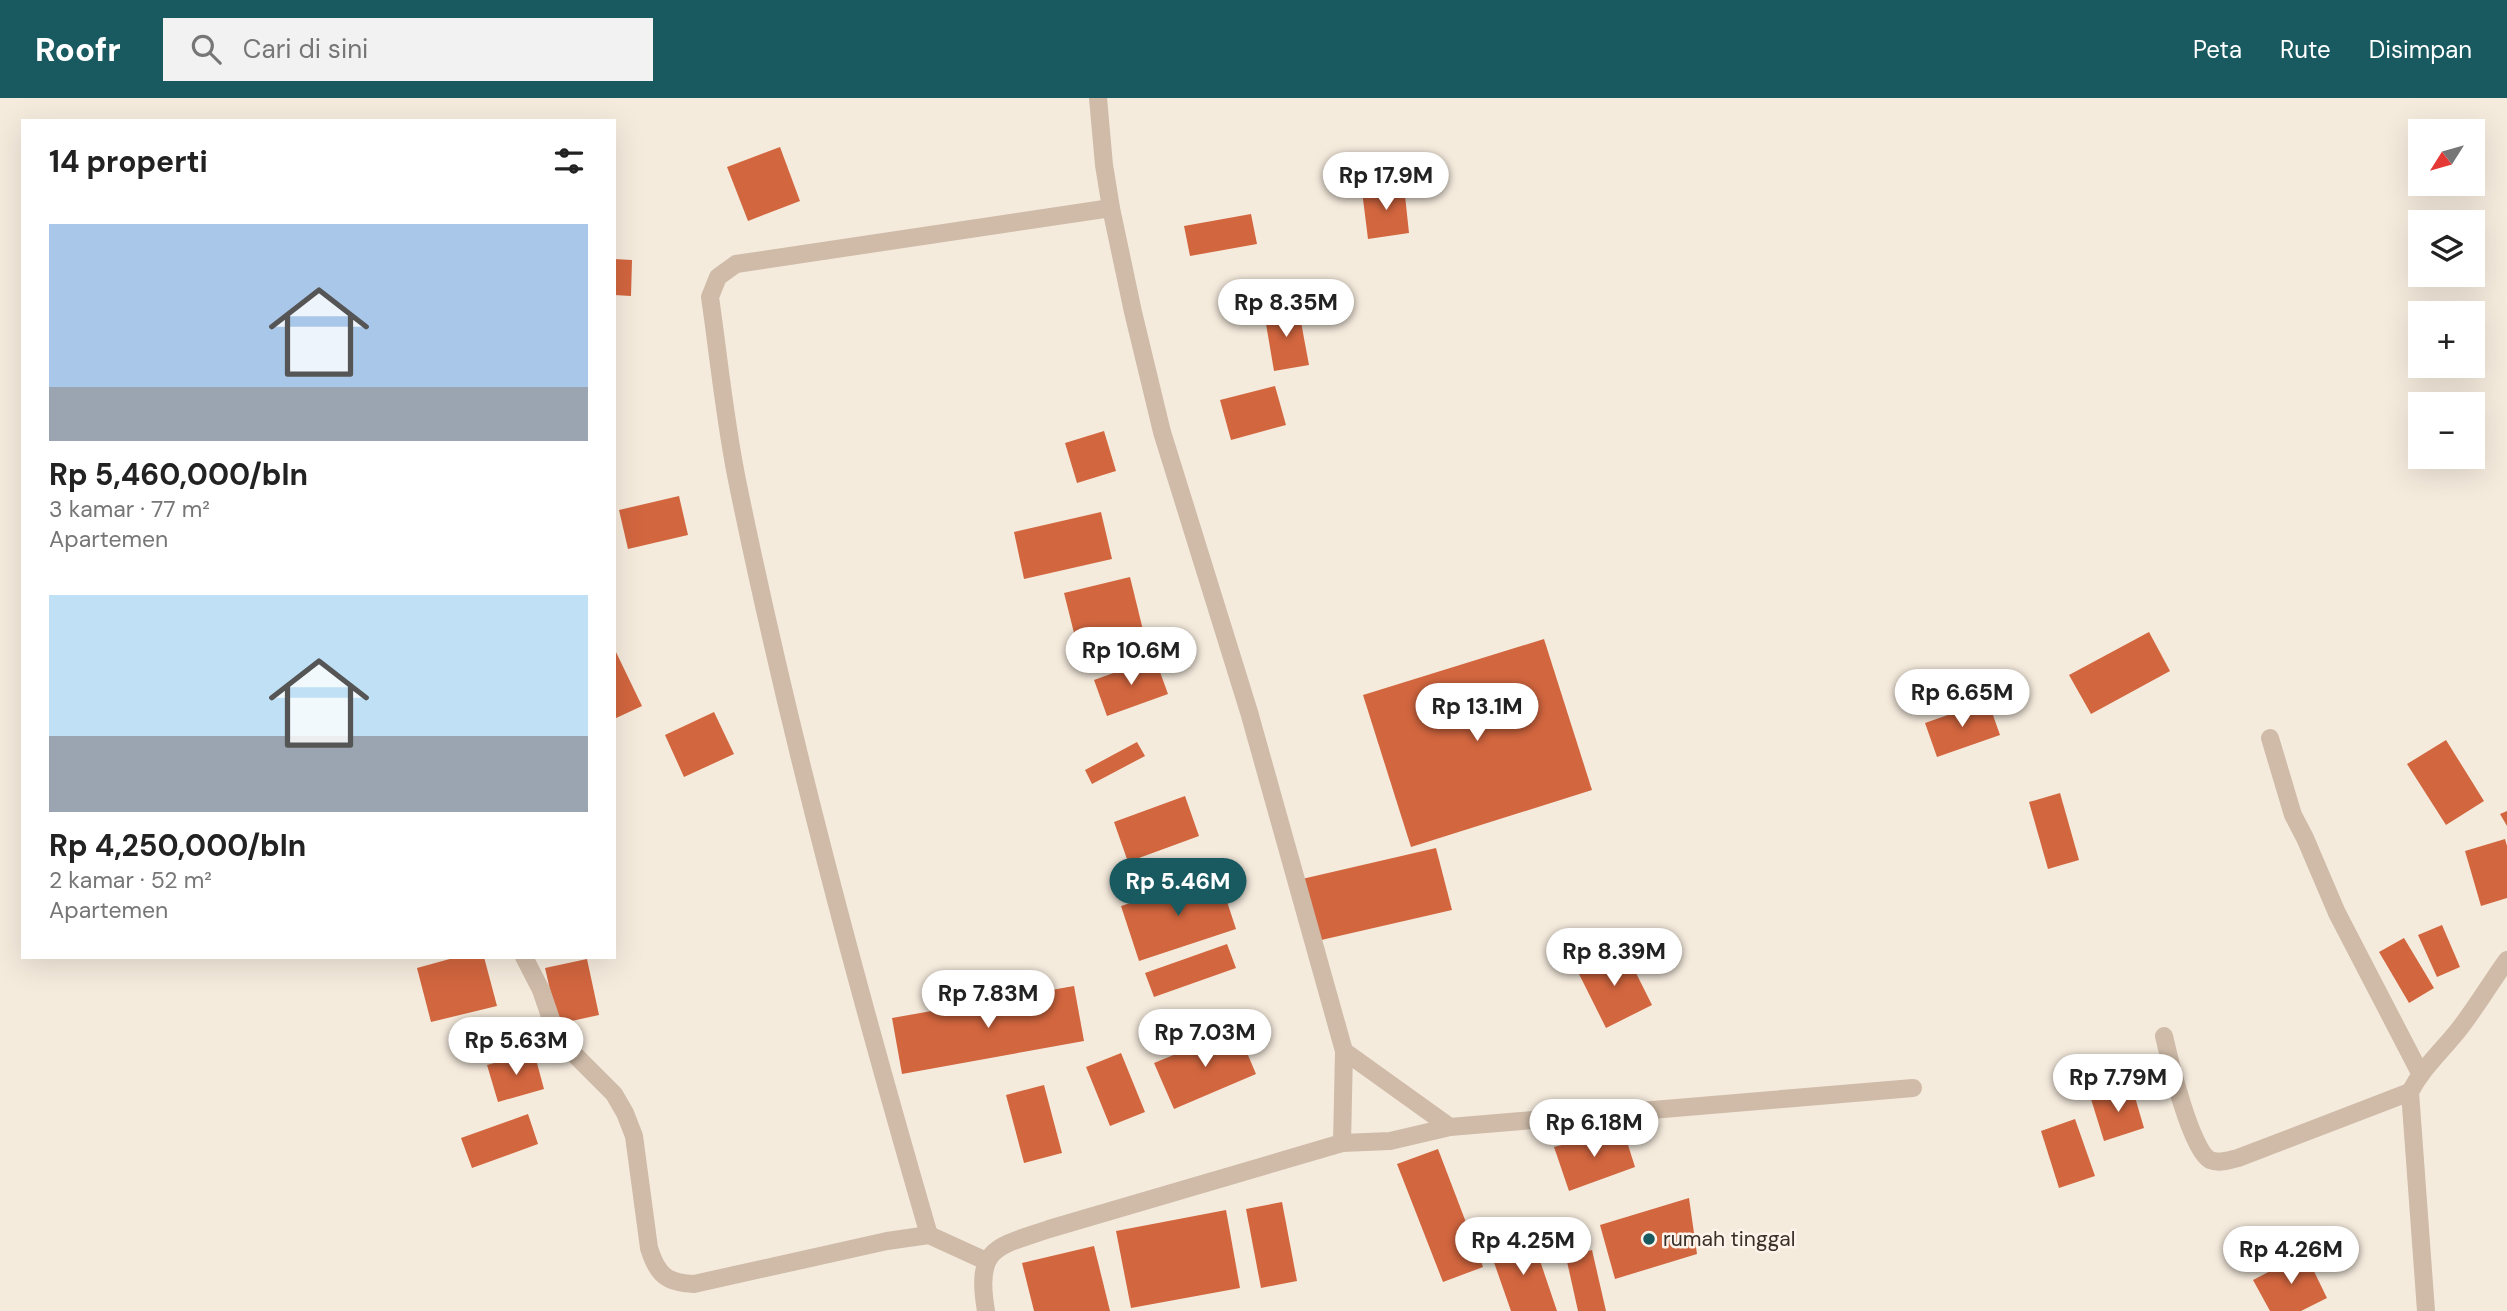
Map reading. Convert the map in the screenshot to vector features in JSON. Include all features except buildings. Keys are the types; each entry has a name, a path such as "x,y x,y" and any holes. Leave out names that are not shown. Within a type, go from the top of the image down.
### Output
{"street":[{"path":"1098,98 1111,208 1162,432 1249,712 1344,1051 1342,1143"},
{"path":"929,1235 871,1035 802,771 737,483 710,296 718,277 736,264 1111,208"},
{"path":"2270,738 2292,815 2305,838 2337,913 2420,1073"},
{"path":"525,959 541,990 554,1026 573,1053 614,1094 625,1113 634,1136 649,1248 654,1265 664,1276 677,1283 694,1284 887,1241 929,1235 986,1261"},
{"path":"2426,1311 2410,1092 2420,1073 2460,1028 2507,960"},
{"path":"2164,1036 2173,1079 2184,1108 2201,1149 2207,1159 2213,1161 2220,1162 2248,1154 2410,1092"},
{"path":"1344,1051 1450,1127"},
{"path":"986,1311 982,1289 986,1261 1001,1245 1342,1143 1390,1140 1450,1127 1913,1088"}],"place":[{"name":"rumah tinggal","path":"1649,1239"}]}
